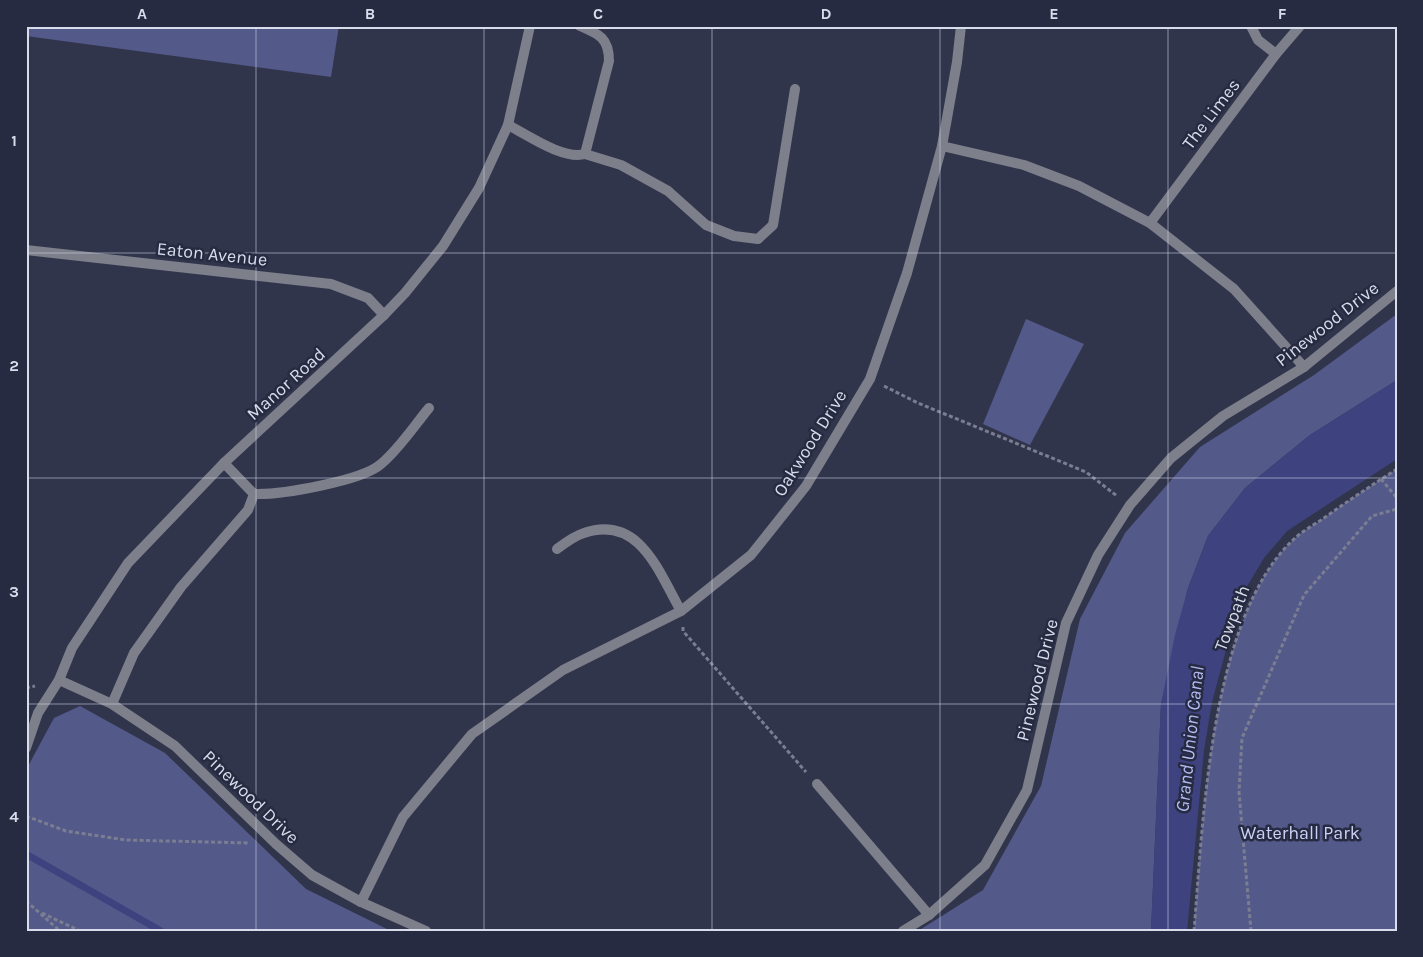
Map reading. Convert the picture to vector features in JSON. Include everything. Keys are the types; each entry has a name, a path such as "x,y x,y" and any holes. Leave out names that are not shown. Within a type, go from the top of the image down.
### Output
{"street":[{"name":"Manor Road","path":"26,748 38,713 59,680 72,648 128,563 224,463 384,315 444,246 479,188 508,125 530,26"},
{"path":"580,26 605,40 609,48 609,61 585,154"},
{"name":"Oakwood Drive","path":"361,902 403,817 472,734 563,670 682,611 751,555 806,486 870,379 907,272 942,146 958,62 961,26"},
{"path":"1251,26 1258,40 1276,54"},
{"name":"The Limes","path":"1150,223 1276,54 1300,26"},
{"path":"508,125 561,152 577,156 585,154 621,165 668,191 706,225 734,236 758,239 766,234 773,225 795,89"},
{"path":"942,146 1024,165 1079,186 1150,223 1234,289 1304,367"},
{"name":"Eaton Avenue","path":"26,250 331,284 368,298 384,315"},
{"name":"Pinewood Drive","path":"904,931 929,915 985,865 1027,790 1066,623 1098,555 1130,505 1171,458 1223,416 1304,367 1397,291"},
{"path":"224,463 254,494 272,495 362,475 381,465 429,408"},
{"path":"112,704 134,653 181,587 248,510 254,494"},
{"path":"557,549 582,533 602,529 623,532 634,538 648,552 682,611"},
{"name":"Pinewood Drive","path":"59,680 112,704 175,746 276,844 312,875 361,902 426,931"},
{"path":"817,784 929,915"}],"path":[{"path":"870,379 918,403 1086,472 1130,505"},
{"name":"Towpath","path":"1194,931 1202,838 1216,727 1228,665 1244,616 1261,581 1293,539 1397,470"},
{"path":"1381,479 1397,498"},
{"path":"1251,931 1239,792 1242,738 1304,594 1372,516 1397,509"},
{"path":"682,611 683,631 817,784"},
{"path":"26,816 66,830 126,840 276,844"},
{"path":"26,901 60,931"},
{"path":"40,912 80,931"}],"green space":[{"path":"26,26 339,26 331,77 26,36"},
{"path":"1397,314 1397,380 1310,435 1245,488 1208,536 1188,588 1161,704 1151,931 918,931 983,890 1041,786 1080,619 1125,533 1200,447 1314,375"},
{"path":"1026,319 1084,344 1030,445 983,424"},
{"name":"Waterhall Park","path":"1397,469 1397,931 1194,931 1207,780 1216,724 1228,669 1244,619 1265,575 1293,540"},
{"path":"80,706 165,753 306,889 391,931 26,931 26,770 54,718"}],"water":[{"name":"Grand Union Canal","path":"1397,380 1397,459 1287,531 1264,558 1240,598 1212,702 1204,750 1187,931 1151,931 1161,704 1175,635 1188,588 1208,536 1245,488 1310,435"}],"waterway":[{"path":"26,854 161,931"}]}
